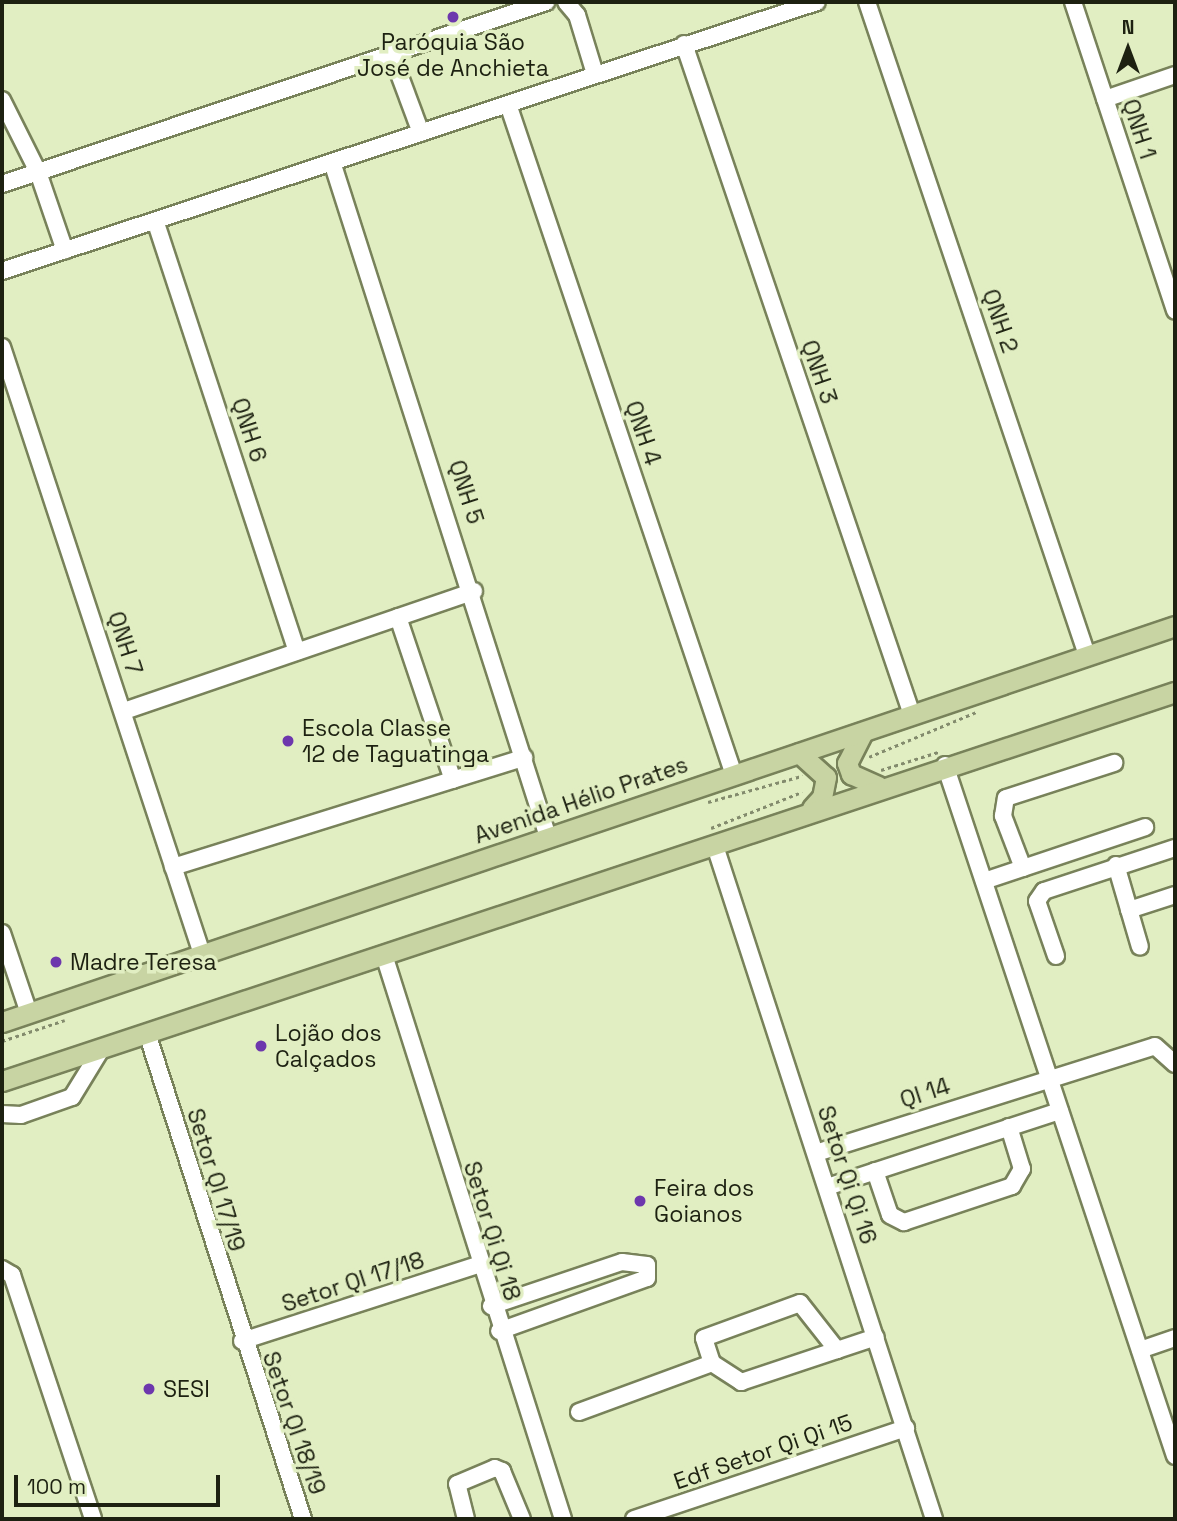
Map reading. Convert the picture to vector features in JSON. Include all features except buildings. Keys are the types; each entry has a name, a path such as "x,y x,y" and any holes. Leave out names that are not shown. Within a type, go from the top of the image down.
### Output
{"main road":[{"name":"Avenida Hélio Prates","path":"2,1022 1175,626"},
{"path":"2,1081 715,846 812,808 878,786 1175,692"},
{"path":"864,731 848,752 849,769 878,786"},
{"path":"799,753 825,775 825,789 812,808"}],"street":[{"path":"2,184 546,2"},
{"path":"566,2 578,15 595,74"},
{"path":"2,271 156,223 421,133 509,107 595,74 817,2"},
{"name":"QNH 2","path":"867,2 1087,655"},
{"name":"QNH 1","path":"1073,2 1171,284 1175,311"},
{"name":"QNH 3","path":"684,44 912,715"},
{"path":"392,55 421,133"},
{"path":"1105,99 1175,75"},
{"path":"2,100 38,172 65,251"},
{"name":"QNH 4","path":"509,107 734,775"},
{"name":"QNH 5","path":"332,165 474,591 548,836"},
{"name":"QNH 6","path":"156,223 297,651"},
{"name":"QNH 7","path":"2,346 202,954"},
{"path":"124,711 474,591"},
{"path":"398,617 453,780"},
{"path":"173,867 524,758"},
{"path":"1023,868 1003,816 1006,798 1114,763"},
{"path":"945,765 1175,1456"},
{"path":"984,881 1144,827"},
{"name":"Setor Qi Qi 16","path":"715,846 934,1519"},
{"path":"1056,956 1037,901 1044,891 1116,865 1175,848"},
{"path":"1116,865 1140,947"},
{"path":"1129,910 1175,895"},
{"path":"2,933 29,1013"},
{"name":"Setor Qi Qi 18","path":"384,955 499,1332 562,1519"},
{"name":"Setor QI 17/19","path":"147,1033 242,1341"},
{"name":"QI 14","path":"816,1153 1049,1076 1155,1046 1175,1064"},
{"path":"2,1114 22,1115 72,1097 102,1048"},
{"path":"827,1187 1060,1111"},
{"path":"875,1171 890,1215 904,1222 1012,1186 1022,1169 1009,1128"},
{"path":"491,1306 622,1262 648,1265 647,1278 499,1332"},
{"name":"Setor QI 17/18","path":"242,1341 478,1265"},
{"path":"2,1269 12,1275 93,1519"},
{"path":"837,1350 800,1303 704,1338 712,1363 741,1382 837,1350 876,1337"},
{"path":"1140,1350 1175,1338"},
{"name":"Setor QI 18/19","path":"242,1341 303,1519"},
{"path":"579,1412 712,1363"},
{"name":"Edf Setor Qi Qi 15","path":"634,1519 906,1427"},
{"path":"466,1519 457,1485 495,1468 502,1471 522,1519"}],"path":[{"path":"849,769 984,708"},
{"path":"700,804 825,775"},
{"path":"2,1041 68,1019"}],"place":[{"name":"Paróquia São José de Anchieta","path":"453,17"},
{"name":"Escola Classe 12 de Taguatinga","path":"288,741"},
{"name":"Madre Teresa","path":"56,962"},
{"name":"Lojão dos Calçados","path":"261,1046"},
{"name":"Feira dos Goianos","path":"640,1201"},
{"name":"SESI","path":"149,1389"}]}
